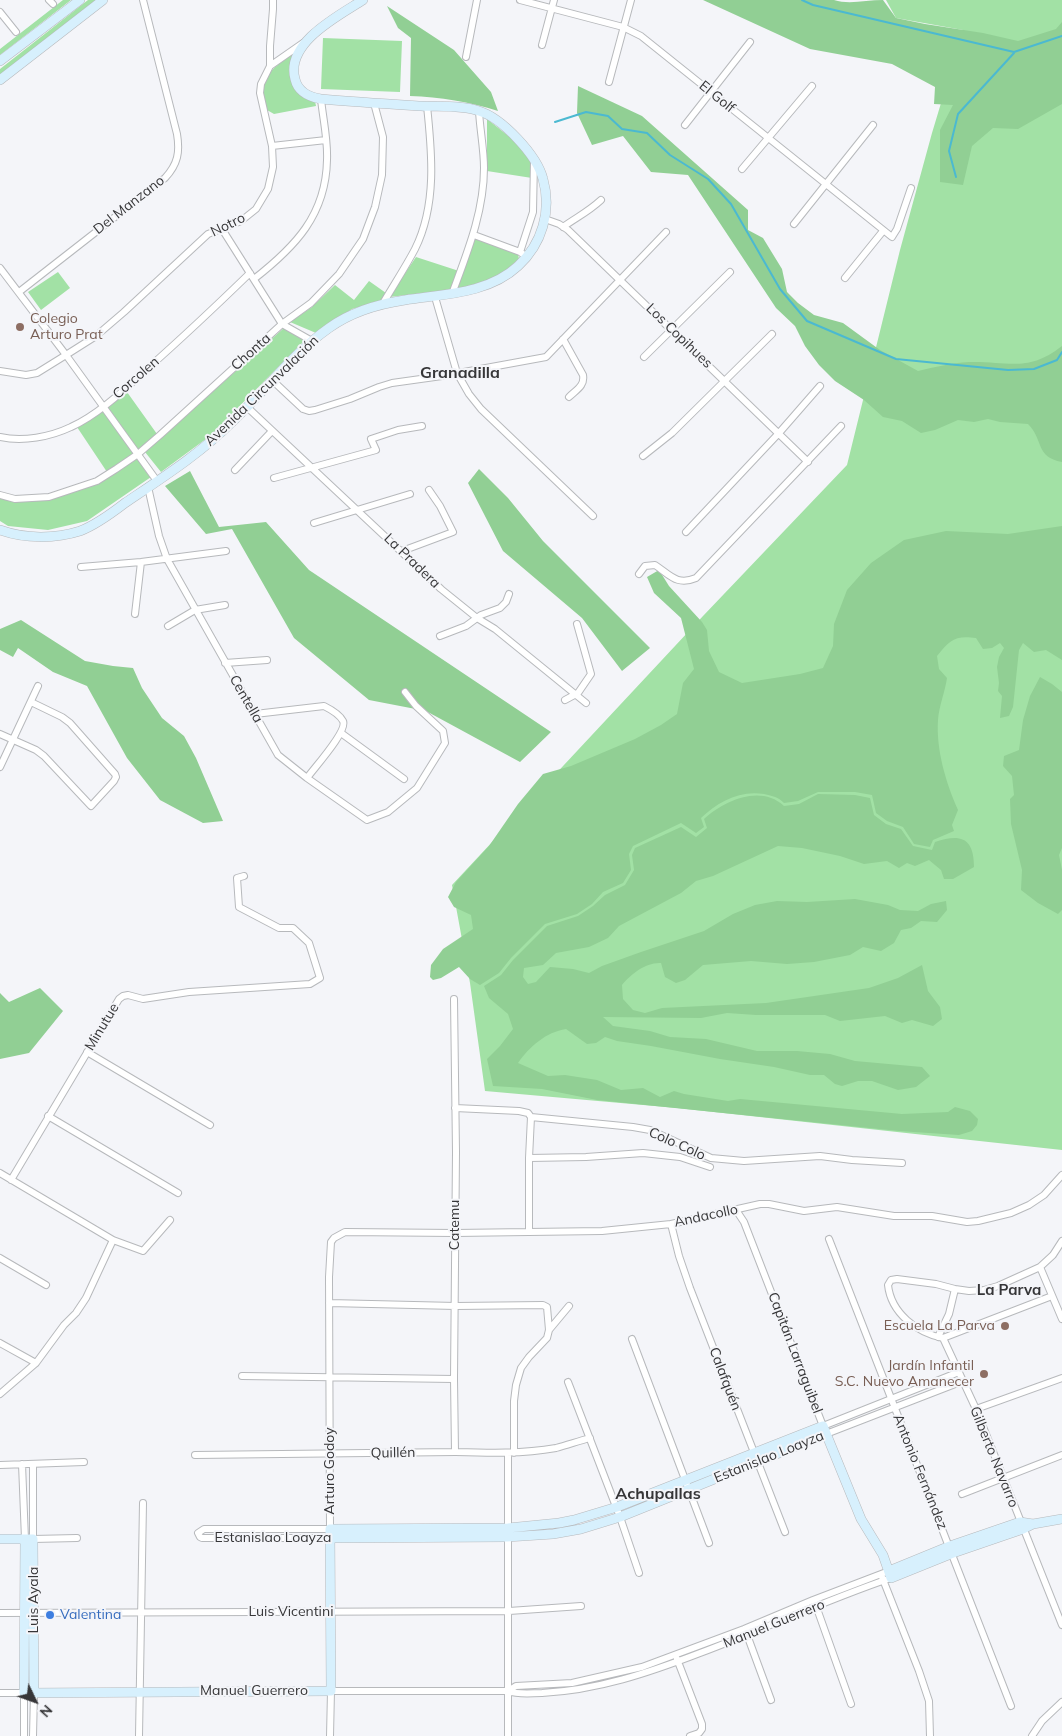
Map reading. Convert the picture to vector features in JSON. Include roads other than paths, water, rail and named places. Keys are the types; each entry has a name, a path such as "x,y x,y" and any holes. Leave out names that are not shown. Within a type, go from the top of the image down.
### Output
{"street":[{"path":"0,61 80,0"},
{"path":"0,80 103,0"},
{"name":"Del Manzano","path":"19,292 165,178 175,165 179,152 177,134 143,0"},
{"name":"Notro","path":"0,371 26,375 37,373 96,336 208,234 241,221 264,198 272,179 272,146 260,93 261,84 270,66 274,9 272,0"},
{"name":"Avenida Circunvalación","path":"0,530 12,534 36,537 83,530 157,481 210,441 247,407 312,341 329,327 368,308 404,300 452,294 484,286 510,273 540,236 545,219 546,193 543,178 534,157 502,125 479,111 453,107 321,99 306,95 300,90 294,74 296,58 308,40 329,22 363,0"},
{"path":"466,56 477,0"},
{"name":"El Golf","path":"520,0 623,27 641,36 892,237 911,188"},
{"path":"542,45 554,0"},
{"path":"609,82 631,0"},
{"path":"0,12 16,32"},
{"path":"270,66 308,40"},
{"path":"685,125 750,42"},
{"path":"742,169 812,86"},
{"path":"254,279 286,253 297,241 319,204 326,182 327,159 321,99"},
{"name":"Chonta","path":"0,496 15,499 49,497 97,481 138,454 282,324 311,303 339,274 363,239 375,207 382,175 383,137 374,103"},
{"path":"382,305 415,248 424,222 429,196 432,160 427,106"},
{"path":"452,294 474,235 483,194 484,167 479,111"},
{"path":"794,224 873,125"},
{"path":"272,146 326,140"},
{"path":"474,235 524,254 533,212 534,157"},
{"path":"563,226 576,217 589,212 601,200"},
{"name":"Los Copihues","path":"545,219 563,226 808,462"},
{"path":"222,229 282,324 312,341"},
{"path":"845,278 884,231"},
{"path":"272,380 303,409 309,411 350,399 379,386 392,383 546,357 666,232"},
{"path":"0,268 104,406 157,481"},
{"path":"644,357 730,272"},
{"name":"Corcolen","path":"0,436 22,439 66,430 104,406 127,388 250,273"},
{"path":"435,297 457,373 469,394 481,409 593,516"},
{"path":"643,456 672,433 772,334"},
{"path":"563,339 584,380 583,384 569,397"},
{"path":"686,532 779,433 820,386"},
{"name":"La Pradera","path":"247,407 441,589 477,618 495,629 586,703"},
{"path":"274,478 376,450 371,439 398,430 422,426"},
{"path":"639,574 645,566 655,565 678,581 688,581 696,578 841,426"},
{"path":"235,470 272,431"},
{"name":"Centella","path":"148,487 166,559 278,755 367,820 388,812 417,788 446,743 443,731 416,706 405,692"},
{"path":"402,551 453,532 430,490"},
{"path":"314,523 410,494"},
{"path":"81,567 141,562 226,551"},
{"path":"135,614 141,562"},
{"path":"440,636 466,626 485,613 500,608 506,602 509,594"},
{"path":"168,626 195,610 225,605"},
{"path":"565,700 576,694 591,674 577,624"},
{"path":"225,663 268,660"},
{"path":"0,767 38,686"},
{"path":"0,734 36,750 44,756 91,806 114,781 115,774 70,723 31,702"},
{"path":"255,714 324,706 342,719 344,724 341,733 307,778"},
{"path":"341,733 404,779"},
{"name":"Minutue","path":"11,1180 119,999 123,996 143,998 189,992 310,984 320,978 310,943 293,928 279,928 239,907 237,878 244,876"},
{"name":"Catemu","path":"454,999 455,1452"},
{"path":"87,1052 210,1126"},
{"name":"Colo Colo","path":"455,1108 519,1111 528,1113 531,1117 633,1126 650,1130 711,1158 721,1160 744,1161 820,1156 902,1163"},
{"path":"48,1116 178,1193"},
{"path":"529,1231 528,1158 531,1117"},
{"name":"Colo Colo","path":"528,1158 586,1157 643,1152 680,1156 710,1167"},
{"path":"0,1173 113,1240 143,1251 170,1220"},
{"name":"Andacollo","path":"334,1238 345,1232 455,1233 602,1230 671,1224 769,1204 804,1211 837,1207 894,1216 932,1216 967,1222 1011,1213 1029,1205 1044,1195 1062,1175"},
{"name":"Capitán Larraguibel","path":"736,1210 744,1222 824,1430 861,1519 883,1554 886,1576 920,1672 928,1701 930,1736"},
{"name":"Calafquén","path":"671,1224 690,1288 785,1532"},
{"name":"Arturo Godoy","path":"330,1736 329,1303 331,1242 334,1238"},
{"name":"Antonio Fernández","path":"829,1239 894,1408 952,1550 1011,1706"},
{"path":"0,1394 36,1364 64,1324 76,1313 86,1298 113,1240"},
{"path":"1052,1296 941,1337 930,1335 902,1316 896,1307 888,1285 891,1280 897,1279 970,1291 991,1288 1040,1267 1053,1255 1062,1241"},
{"path":"0,1258 46,1285"},
{"path":"1040,1267 1062,1320"},
{"path":"941,1337 955,1289"},
{"path":"329,1303 456,1306 543,1305 547,1307 547,1338 521,1368 514,1401 507,1537 509,1611 508,1736"},
{"path":"548,1333 569,1306"},
{"name":"Gilberto Navarro","path":"941,1337 976,1410 1062,1625"},
{"path":"632,1339 709,1543"},
{"path":"0,1343 36,1364"},
{"name":"Estanislao Loayza","path":"959,1372 891,1399 824,1430 758,1462 620,1517 568,1532 507,1537 330,1533 204,1529 198,1533 202,1538 330,1533 508,1528 559,1523 617,1507 754,1453 824,1430 894,1408 963,1381"},
{"path":"242,1376 454,1378"},
{"path":"976,1410 1062,1378"},
{"path":"568,1382 617,1507 639,1573"},
{"name":"Quillén","path":"195,1455 511,1453 559,1447 590,1438"},
{"path":"962,1494 1062,1455"},
{"path":"0,1465 84,1462"},
{"name":"Luis Ayala","path":"22,1464 29,1539"},
{"name":"Luis Ayala","path":"33,1464 29,1539 29,1693 33,1736"},
{"path":"139,1736 143,1503"},
{"name":"Manuel Guerrero","path":"0,1693 508,1691 516,1686 572,1683 676,1659 952,1550 1022,1526 1062,1519"},
{"path":"0,1539 77,1538"},
{"path":"815,1603 851,1704"},
{"name":"Luis Vicentini","path":"0,1613 509,1611 581,1606"},
{"path":"746,1632 771,1700"},
{"path":"676,1659 702,1724 702,1729 699,1733 690,1736"},
{"name":"Luis Ayala","path":"24,1736 29,1693"},
{"path":"1032,1736 1042,1721 1059,1709 1062,1702"}],"waterway":[{"path":"802,0 813,5 1014,52 1062,36"},
{"path":"956,177 949,151 958,114 1014,53"},
{"path":"555,122 586,112 608,116 622,129 647,133 670,155 708,179 731,204 780,289 807,321 896,359 1008,370 1034,369 1057,360 1062,352"}],"place":[{"name":"Colegio Arturo Prat","path":"20,327"},
{"name":"Escuela La Parva","path":"1005,1326"},
{"name":"Jardín Infantil S.C. Nuevo Amanecer","path":"984,1374"},
{"name":"Valentina","path":"50,1615"}],"district":[{"name":"Granadilla","path":"460,373"},
{"name":"La Parva","path":"1009,1290"},
{"name":"Achupallas","path":"658,1494"}]}
